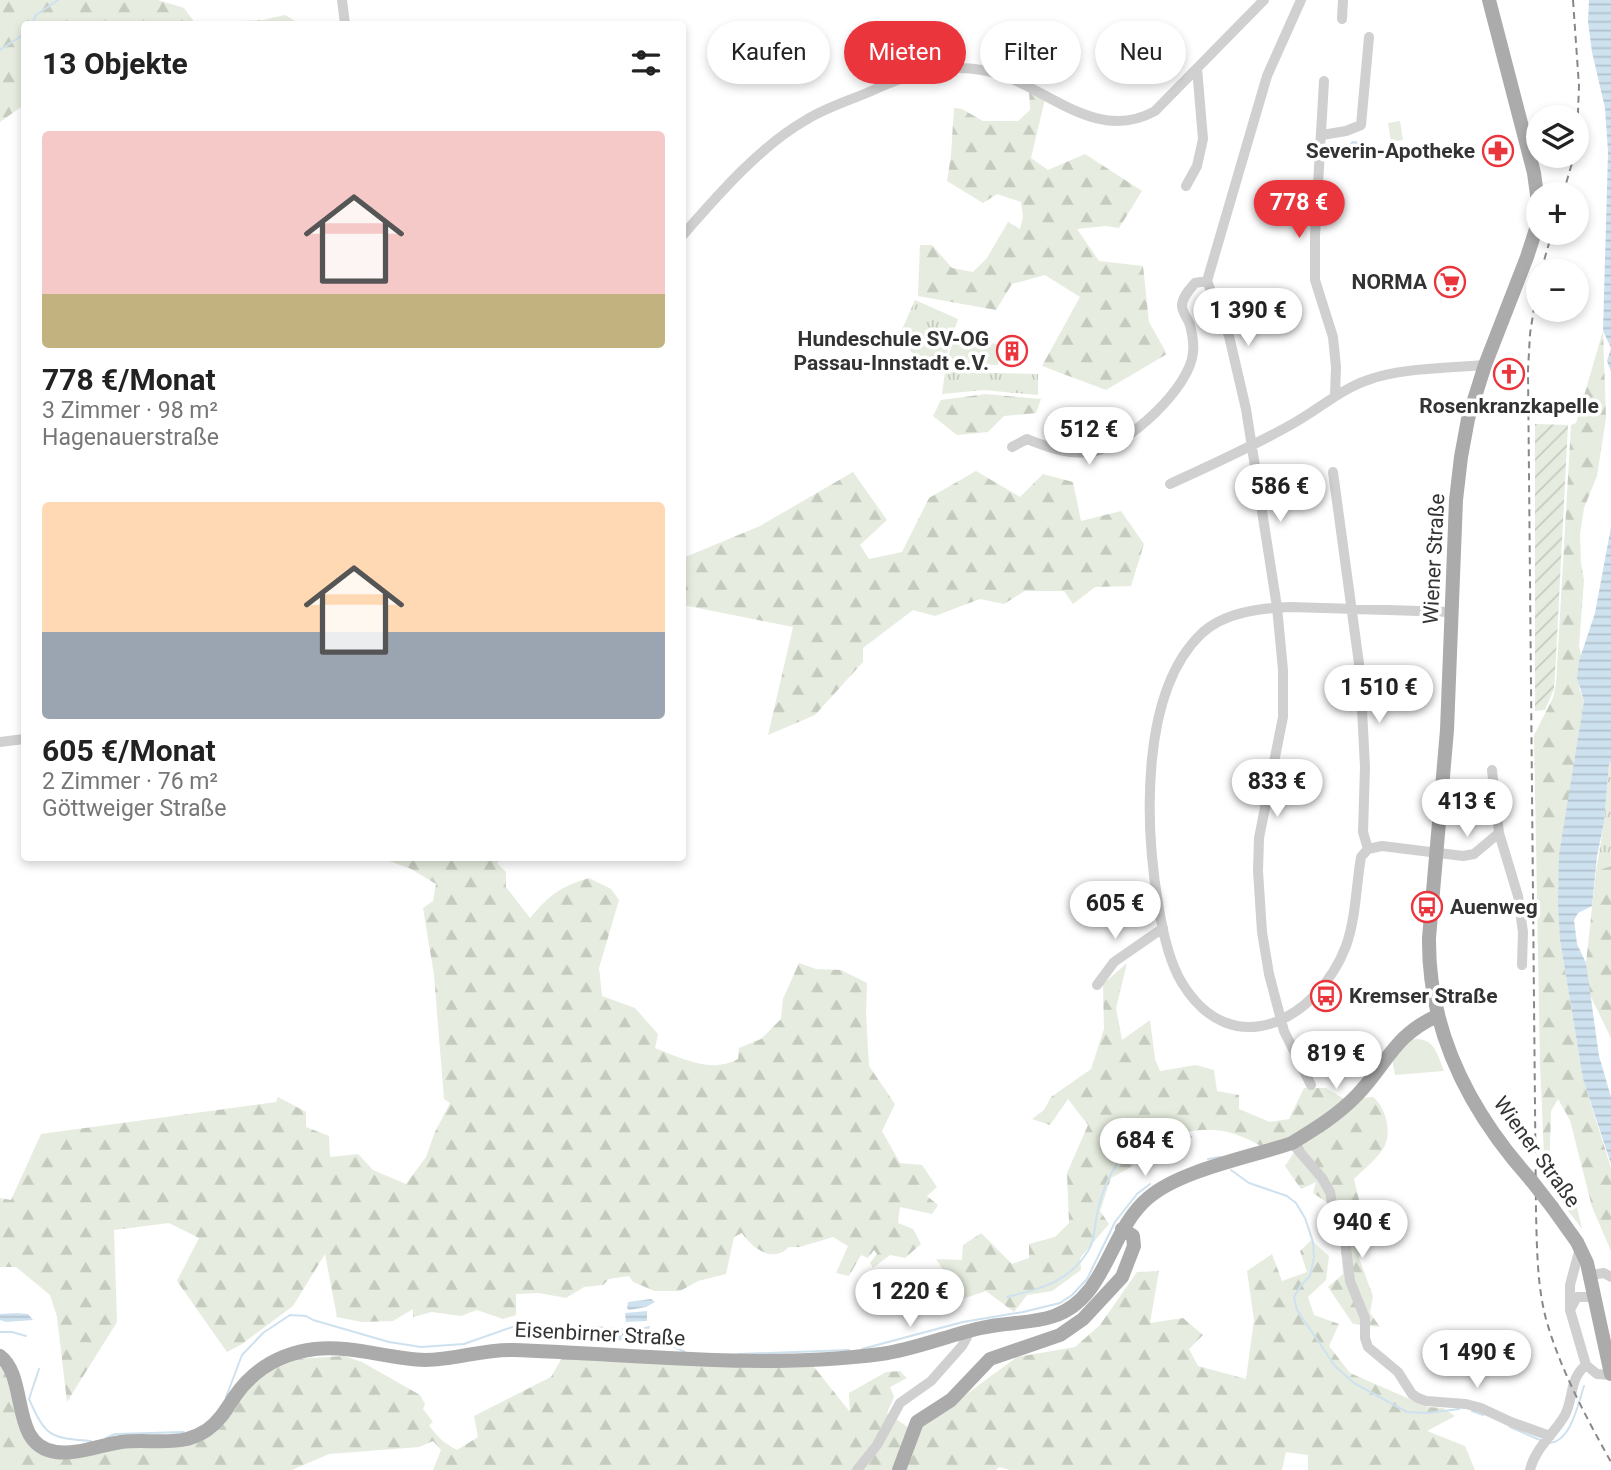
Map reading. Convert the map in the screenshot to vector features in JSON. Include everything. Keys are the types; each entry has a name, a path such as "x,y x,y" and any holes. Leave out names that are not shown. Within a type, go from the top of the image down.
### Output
{"main road":[{"name":"Wiener Straße","path":"1489,0 1534,173 1538,202 1537,226 1485,365 1468,419 1461,457 1456,500 1447,730 1429,938 1431,987 1449,1051 1486,1123 1552,1207 1580,1248 1590,1275 1611,1375"},
{"name":"Eisenbirner Straße","path":"0,1356 13,1373 23,1419 29,1431 40,1447 57,1453 119,1442 176,1441 194,1437 217,1422 246,1382 264,1367 313,1349 345,1348 425,1360 502,1350 678,1359 779,1359 886,1354 997,1324 1043,1319 1072,1307 1096,1282 1122,1229 1155,1192 1203,1171 1292,1143 1344,1108 1367,1084 1403,1036 1437,1016"},
{"path":"899,1470 918,1423 951,1401 990,1359 1060,1335 1083,1319 1112,1290 1122,1277 1134,1246 1133,1236 1122,1229"}],"street":[{"path":"342,0 345,21"},
{"path":"686,231 721,191 782,136 807,119 915,72 932,69 984,70 1002,75 1090,118 1115,122 1145,117 1155,111 1264,0"},
{"path":"1301,0 1267,76 1207,281 1229,336 1246,409 1277,607 1283,670 1284,709 1261,820 1258,871 1264,944 1280,1020 1311,1085"},
{"path":"1342,19 1343,0"},
{"path":"1322,135 1361,125 1369,37"},
{"path":"1186,186 1197,166 1203,139 1197,68"},
{"path":"1324,81 1315,280 1333,337 1335,396"},
{"path":"1012,447 1027,439 1060,452 1096,451 1133,433 1159,410 1180,383 1194,354 1190,325 1182,307 1184,296 1195,283 1207,281"},
{"path":"1170,484 1251,446 1368,379 1485,365"},
{"path":"1333,472 1360,671 1365,767 1363,832 1367,849"},
{"path":"1452,612 1277,607 1244,613 1210,626 1186,652 1166,692 1153,757 1150,794 1152,863 1163,928 1175,969 1181,981 1207,1012 1229,1023 1251,1027 1280,1020 1309,1003 1327,982 1339,960 1347,944 1361,857 1367,849 1382,846 1463,856 1474,853 1499,833"},
{"path":"0,742 21,739"},
{"path":"1492,770 1499,833 1518,896 1523,932 1522,965"},
{"path":"1097,985 1114,962 1163,928"},
{"path":"1292,1143 1315,1169 1330,1192 1337,1223 1345,1238 1350,1281 1365,1318 1368,1347 1398,1372 1412,1394 1418,1398 1482,1408 1546,1441"},
{"path":"1580,1248 1570,1285 1570,1310 1586,1365 1597,1374 1611,1375"},
{"path":"1590,1275 1604,1273 1611,1277"},
{"path":"1570,1310 1577,1297 1595,1297"},
{"path":"857,1470 877,1445 900,1403 931,1381 962,1346 967,1337 966,1331"},
{"path":"1530,1470 1534,1456 1566,1411 1574,1379 1586,1365"}],"green space":[{"path":"0,0 158,0 184,8 194,21 21,21 21,107 0,122"},
{"path":"285,15 295,21 240,21 263,20"},
{"path":"1029,91 1045,99 1031,158 1048,170 1085,154 1142,191 1119,228 1106,226 1077,229 1099,261 1143,266 1149,322 1167,354 1106,390 1042,366 1080,297 1045,275 1012,284 996,310 918,296 920,245 932,245 952,268 973,272 987,258 1008,222 1020,229 1023,217 1021,202 997,194 983,203 947,181 954,108 962,109 983,121 1018,121 1030,110"},
{"path":"1400,121 1403,140 1391,142 1388,123"},
{"path":"915,300 958,319 944,362 920,358 897,341"},
{"path":"1603,331 1606,418 1597,476 1584,508 1580,534 1584,580 1579,688 1584,701 1573,775 1560,940 1583,1079 1611,1168 1611,1251 1592,1207 1570,1120 1558,1099 1551,1111 1549,1178 1573,1189 1582,1229 1545,1179 1540,1063 1534,735 1553,698 1556,684 1571,425 1576,423"},
{"path":"953,341 1001,344 998,365 946,363"},
{"path":"945,372 1038,374 1038,395 984,390 942,394"},
{"path":"986,394 1041,399 1036,413 1004,416 988,432 957,435 933,416 941,400"},
{"path":"1535,424 1568,425 1554,689 1545,710 1535,711"},
{"path":"976,471 1020,497 1043,474 1073,482 1081,521 1121,511 1144,544 1131,586 1095,587 1073,604 1064,591 1025,591 1004,604 980,599 935,616 913,610 863,648 863,662 815,715 768,735 793,627 686,606 686,557 760,526 853,472 887,520 860,545 869,559 902,552 929,498"},
{"path":"1611,761 1611,866 1596,871 1604,823 1609,763"},
{"path":"389,861 500,861 497,863 506,872 506,887 530,918 556,893 579,881 589,878 611,889 619,900 599,968 602,996 635,1008 658,1034 655,1048 696,1063 728,1063 738,1059 739,1048 761,1039 781,1019 783,999 799,963 816,969 841,970 867,983 869,1066 895,1104 882,1131 900,1163 922,1165 937,1187 927,1196 938,1205 932,1214 900,1207 898,1223 913,1229 921,1244 905,1258 890,1255 873,1268 870,1263 877,1254 874,1250 868,1258 861,1255 849,1276 836,1273 848,1246 833,1237 770,1254 757,1249 742,1233 734,1237 726,1274 698,1281 680,1291 655,1291 633,1282 629,1276 609,1279 603,1285 584,1287 566,1298 539,1293 516,1294 516,1315 503,1319 477,1310 461,1316 432,1312 413,1317 413,1309 393,1321 362,1322 337,1317 325,1254 293,1306 227,1352 177,1281 199,1238 169,1223 114,1230 117,1322 67,1402 57,1317 50,1295 16,1267 0,1267 0,1198 11,1200 41,1134 276,1102 278,1097 306,1112 306,1127 329,1136 330,1157 358,1154 373,1170 406,1184 426,1157 450,1103 444,1099 434,975 423,908 433,901 436,884 411,869"},
{"path":"1611,866 1611,1038 1589,993 1586,963 1596,871"},
{"path":"1127,963 1116,1008 1122,1040 1150,1020 1155,1059 1160,1071 1196,1065 1214,1070 1217,1091 1239,1095 1239,1109 1270,1122 1289,1119 1304,1088 1326,1088 1344,1099 1373,1097 1378,1102 1387,1121 1386,1143 1377,1157 1354,1179 1366,1229 1359,1258 1373,1296 1370,1313 1380,1327 1353,1324 1328,1287 1343,1274 1340,1240 1319,1229 1331,1205 1313,1193 1316,1182 1301,1189 1285,1166 1295,1151 1294,1139 1264,1148 1231,1133 1216,1130 1187,1132 1139,1148 1133,1166 1111,1178 1100,1211 1109,1224 1080,1258 1081,1270 1052,1291 1027,1295 1014,1312 986,1291 962,1299 936,1259 962,1260 963,1245 981,1233 1012,1264 1029,1258 1029,1244 1055,1237 1069,1223 1067,1173 1088,1125 1068,1099 1050,1125 1032,1119 1044,1110 1051,1097 1091,1069 1104,1029 1103,984"},
{"path":"1422,1039 1431,1045 1444,1071 1395,1075 1392,1058 1409,1041"},
{"path":"1311,1240 1329,1256 1326,1280 1308,1297 1314,1315 1339,1324 1329,1346 1350,1373 1428,1407 1443,1408 1455,1416 1427,1431 1465,1446 1475,1470 1308,1470 1308,1455 1286,1452 1282,1470 1010,1470 999,1467 996,1470 433,1470 441,1450 433,1441 419,1447 329,1454 292,1470 0,1470 0,1367 7,1373 41,1452 196,1441 257,1377 292,1359 344,1356 362,1362 420,1395 425,1404 423,1409 433,1422 429,1425 441,1439 457,1450 478,1437 474,1416 551,1377 563,1356 810,1362 850,1412 849,1393 886,1372 900,1371 907,1378 890,1387 894,1397 887,1413 915,1432 1017,1357 1075,1347 1100,1325 1137,1272 1159,1271 1150,1323 1183,1318 1203,1335 1189,1349 1198,1366 1246,1379 1254,1320 1247,1271 1272,1254 1282,1281 1307,1272 1300,1251"}],"water":[{"path":"1589,0 1611,0 1611,348 1603,331 1608,152 1605,108 1588,22"},
{"path":"1352,141 1361,142 1359,160 1352,158 1348,147"},
{"path":"1611,348 1611,372 1607,361"},
{"path":"1611,527 1611,761 1592,906 1578,913 1574,920 1577,944 1586,963 1599,1056 1611,1097 1611,1164 1583,1079 1560,940 1558,904 1559,855 1584,701 1577,678 1579,661 1595,613"},
{"path":"651,1299 655,1302 646,1307 629,1310 627,1308 628,1302"},
{"path":"647,1311 647,1321 626,1322 625,1313"},
{"path":"0,1314 28,1314 33,1320 0,1320"},
{"path":"591,1326 635,1329 650,1326 647,1339 633,1341 602,1336 590,1330"}],"waterway":[{"path":"33,21 36,15 58,0"},
{"path":"0,50 21,36"},
{"path":"1007,1297 1052,1283 1072,1271 1080,1262 1092,1242 1105,1186 1117,1164 1134,1145 1144,1138 1170,1129 1182,1131 1191,1137"},
{"path":"1208,1159 1220,1157"},
{"path":"1231,1170 1249,1183 1287,1196 1296,1203 1305,1218 1313,1242 1314,1257 1310,1276 1294,1297 1297,1310 1335,1366 1354,1383 1407,1412 1428,1413 1459,1409"},
{"path":"862,1349 963,1322 1060,1303 1087,1279 1115,1222 1137,1194 1150,1184"},
{"path":"226,1397 242,1355 263,1333 290,1315 306,1316 389,1342 421,1347 464,1344 518,1325 605,1336"},
{"path":"0,1332 26,1336"},
{"path":"649,1335 685,1352"},
{"path":"739,1354 849,1350"},
{"path":"39,1369 29,1399 45,1428 66,1439 91,1441"},
{"path":"1549,1443 1557,1441 1568,1429 1584,1386"},
{"path":"1472,1411 1483,1415"},
{"path":"1510,1427 1540,1440"},
{"path":"106,1438 115,1434 184,1432"}],"railway":[{"path":"1573,0 1578,105"},
{"path":"1566,182 1571,168"},
{"path":"1544,259 1549,245"},
{"path":"1532,322 1528,370 1538,1266 1543,1306 1552,1338 1583,1410 1611,1462"}],"place":[{"name":"Severin-Apotheke","path":"1498,151"},
{"name":"NORMA","path":"1450,282"},
{"name":"Hundeschule SV-OG Passau-Innstadt e.V.","path":"1012,351"},
{"name":"Rosenkranzkapelle","path":"1509,374"},
{"name":"Auenweg","path":"1427,907"},
{"name":"Kremser Straße","path":"1326,996"}]}
